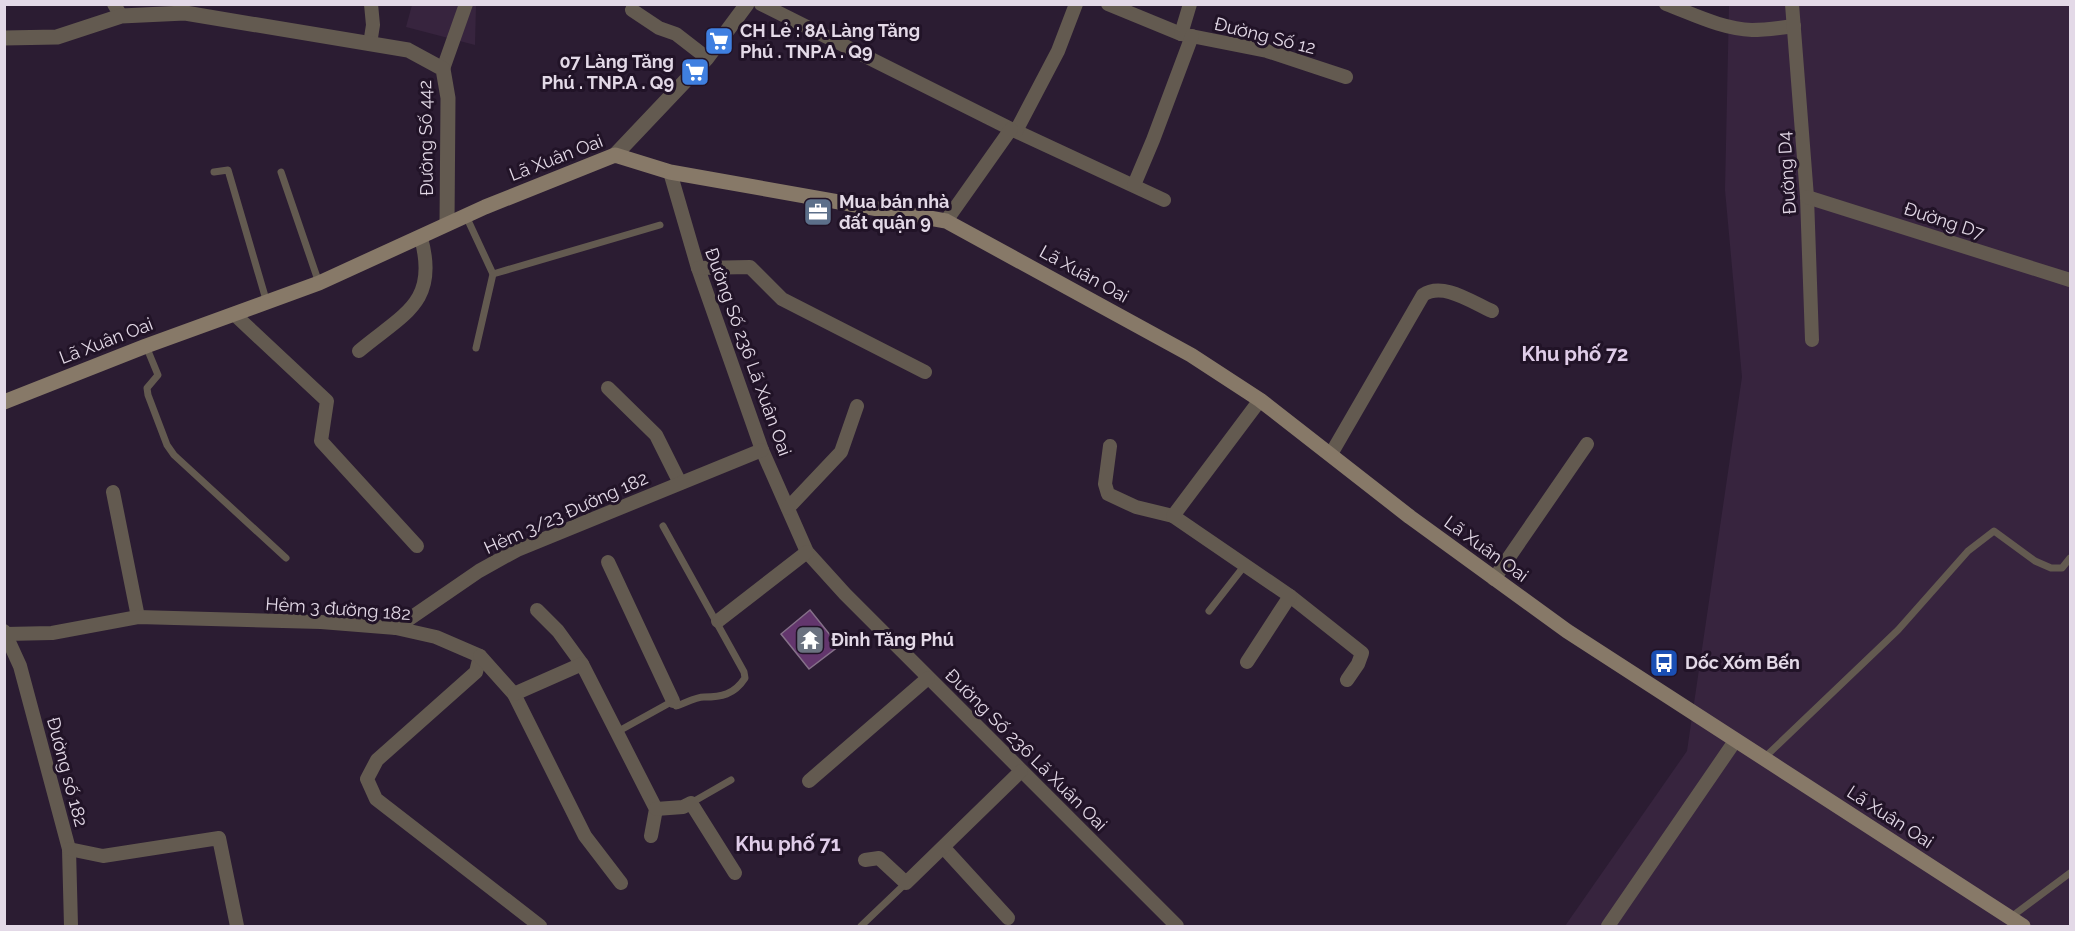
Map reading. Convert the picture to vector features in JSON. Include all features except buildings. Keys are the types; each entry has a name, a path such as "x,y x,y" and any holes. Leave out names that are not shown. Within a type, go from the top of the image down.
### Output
{"main road":[{"name":"Lã Xuân Oai","path":"4,402 146,346 319,283 421,238 447,224 615,155 670,172 946,221 1191,356 1260,400 1494,579 1567,631 2017,922"}],"street":[{"path":"370,44 373,25 372,4"},
{"path":"443,69 466,4"},
{"path":"615,155 706,58 747,4"},
{"path":"761,4 1013,130 1164,200"},
{"path":"946,221 1013,130 1058,51 1076,4"},
{"name":"Đường Số 12","path":"1108,4 1186,35 1267,51 1346,77"},
{"path":"1134,185 1153,141 1186,35 1190,4"},
{"path":"1666,4 1719,24 1739,28 1751,30 1794,26"},
{"name":"Đường D4","path":"1792,4 1807,196 1812,340"},
{"name":"Đường Số 442","path":"4,38 57,37 118,10 185,13 408,50 443,69 448,98 447,224"},
{"path":"632,10 659,28 676,34 706,58"},
{"name":"Đường Số 236 Lã Xuân Oai","path":"670,172 698,268 762,450 807,552 928,678 1177,927"},
{"name":"Đường D7","path":"1807,196 2070,280"},
{"path":"359,351 419,301 427,281 428,262 421,238"},
{"path":"698,268 750,267 782,299 925,372"},
{"path":"1331,454 1423,295 1432,290 1449,292 1492,311"},
{"path":"235,315 327,401 321,441 417,546"},
{"path":"608,388 656,435 680,483"},
{"path":"1173,516 1260,400"},
{"path":"788,508 841,452 857,406"},
{"path":"1494,579 1587,444"},
{"path":"1110,446 1105,484 1108,494 1136,507 1173,516 1290,596 1362,653 1347,680"},
{"name":"Hẻm 3/23 Đường 182","path":"396,628 479,571 517,550 762,450"},
{"path":"113,492 138,618"},
{"path":"718,621 807,552"},
{"path":"608,562 673,701"},
{"path":"1247,662 1290,596"},
{"path":"537,610 558,631 582,664 656,809 651,836"},
{"name":"Hẻm 3 đường 182","path":"5,632 52,633 138,618 321,622 396,628 436,637 480,656"},
{"name":"Đường số 182","path":"5,632 20,666 69,849 71,927"},
{"path":"480,656 513,694 585,836 621,882"},
{"path":"480,656 476,672 377,760 368,779 376,799 540,927"},
{"path":"513,694 582,664"},
{"path":"809,781 928,678"},
{"path":"1608,927 1735,741"},
{"path":"865,860 879,858 906,883 1021,771"},
{"path":"656,809 683,807 691,803 735,873"},
{"path":"69,849 103,856 219,838 237,927"},
{"path":"944,848 1008,918"}],"lane":[{"path":"214,172 228,170 267,303"},
{"path":"281,172 319,283"},
{"path":"466,216 493,274 476,348"},
{"path":"493,274 660,225"},
{"path":"146,346 158,375 147,388 148,395 167,445 174,455 286,558"},
{"path":"617,732 673,701 676,706 704,697 710,700 724,696 745,678 718,621 663,526"},
{"path":"1763,759 1898,630 1968,551 1994,531 2046,566 2062,568 2070,558"},
{"path":"1209,611 1245,565"},
{"path":"691,803 731,780"},
{"path":"2017,922 2070,873"},
{"path":"861,927 906,883"}],"shaded area":[{"path":"412,5 476,5 475,45 406,27"},
{"path":"1729,5 2070,5 2070,926 1565,926 1687,751 1742,377 1725,190"}],"place":[{"name":"CH Lẻ : 8A Làng Tăng Phú . TNP.A . Q9","path":"719,41"},
{"name":"07 Làng Tăng Phú . TNP.A . Q9","path":"695,72"},
{"name":"Mua bán nhà đất quận 9","path":"818,212"},
{"name":"Đình Tăng Phú","path":"810,640"},
{"name":"Dốc Xóm Bến","path":"1664,663"}],"district":[{"name":"Khu phố 72","path":"1575,354"},
{"name":"Khu phố 71","path":"788,844"}]}
